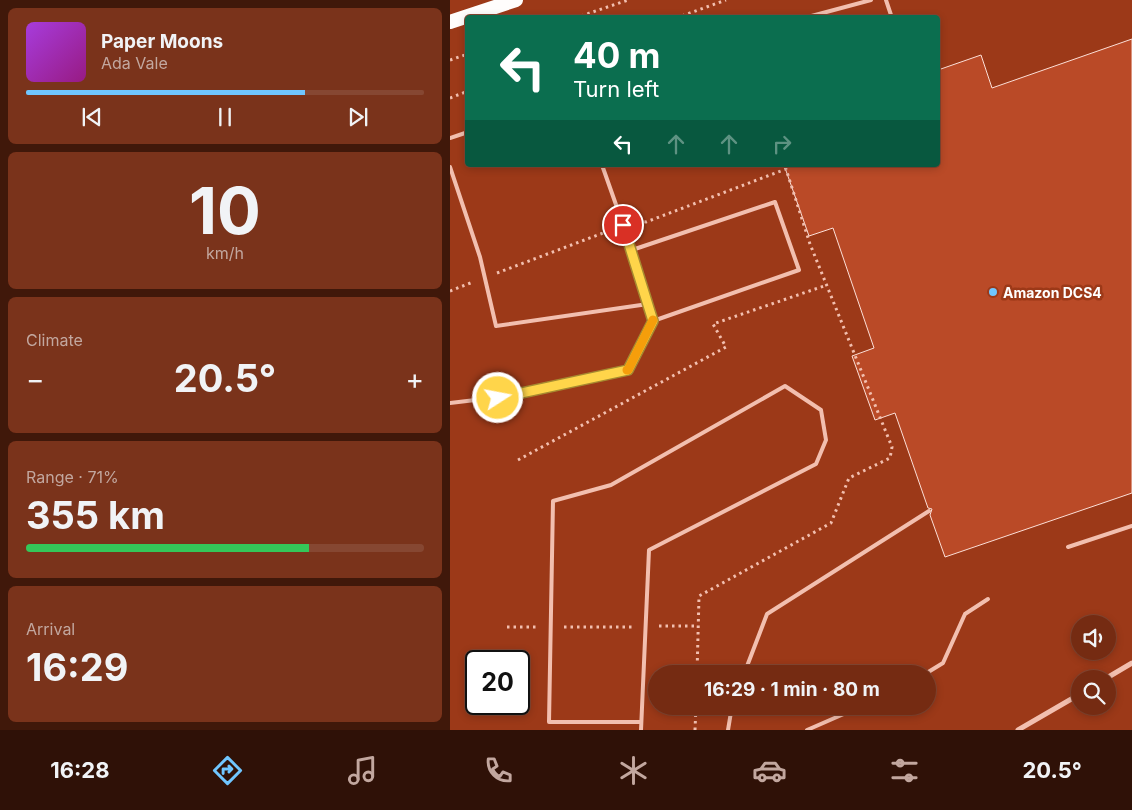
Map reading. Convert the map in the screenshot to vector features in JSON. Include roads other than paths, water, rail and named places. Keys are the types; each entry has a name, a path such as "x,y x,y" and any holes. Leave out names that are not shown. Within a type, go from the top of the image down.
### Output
{"highway":[{"path":"471,15 516,0"},
{"path":"450,22 465,17"}],"street":[{"path":"1116,673 1132,663"},
{"path":"1018,730 1071,699"}],"lane":[{"path":"815,15 871,0"},
{"path":"886,0 891,15"},
{"path":"450,138 465,133"},
{"path":"450,167 480,257 496,326 648,304"},
{"path":"450,403 509,396 628,370 653,321 632,250 603,167"},
{"path":"632,250 775,202 798,270 653,321"},
{"path":"641,722 550,722 553,501 611,485 785,386 821,410 826,440 816,464 649,550 641,730"},
{"path":"747,665 767,614 929,511"},
{"path":"1068,547 1132,526"},
{"path":"936,667 943,663 965,614 988,599"},
{"path":"728,730 730,715"},
{"path":"807,730 841,715"}],"place":[{"name":"Amazon DCS4","path":"993,292"}]}
